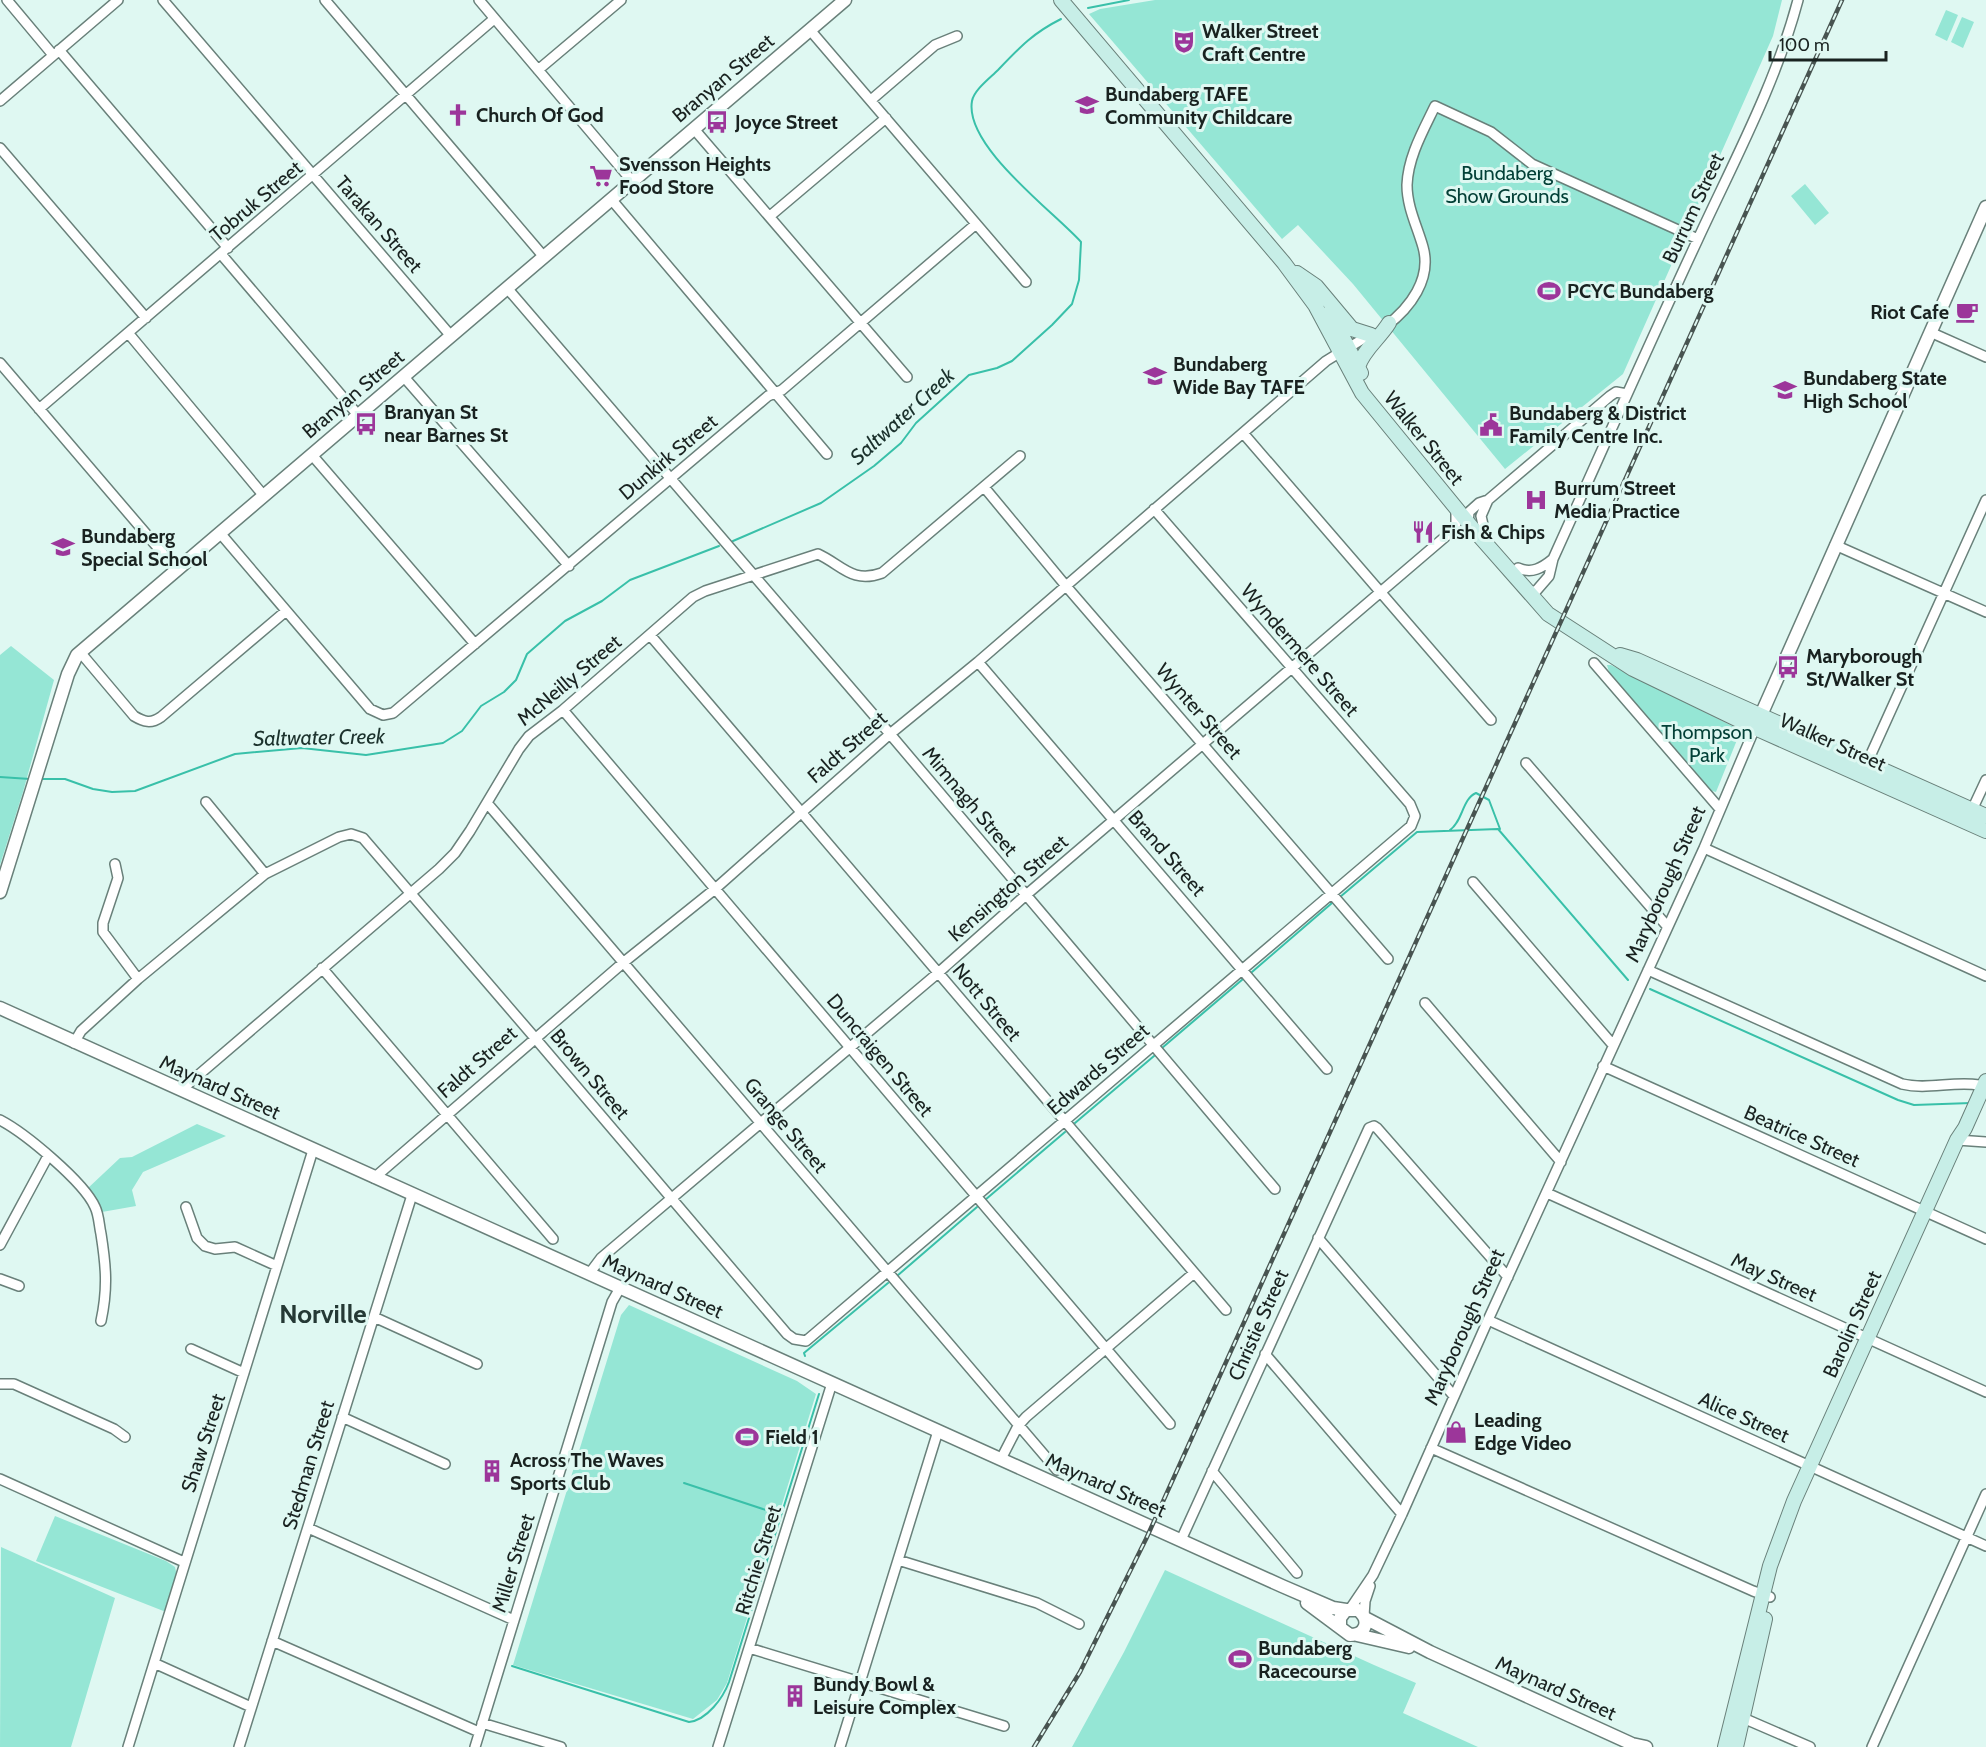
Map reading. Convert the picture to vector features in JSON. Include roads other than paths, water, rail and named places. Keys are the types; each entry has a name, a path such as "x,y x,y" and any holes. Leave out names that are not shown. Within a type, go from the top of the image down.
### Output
{"main road":[{"name":"Walker Street","path":"1061,0 1284,262 1315,305 1343,350 1358,367 1379,402 1470,521 1518,568 1531,591"},
{"name":"Walker Street","path":"1284,262 1297,273 1330,312 1343,350 1362,393 1531,591 1548,614 1633,669 1755,728 1986,831"},
{"path":"1297,273 1316,286 1352,329 1371,335"},
{"path":"1358,367 1362,357 1381,337 1389,323"},
{"name":"Walker Street","path":"1604,650 1637,660 1986,816"},
{"name":"Barolin Street","path":"1736,1747 1770,1566 1810,1466 1957,1140 1960,1126 1977,1095 1986,1068"},
{"name":"Barolin Street","path":"1725,1747 1766,1595"}],"street":[{"path":"7,0 56,53 224,251 358,415"},
{"path":"0,101 118,0"},
{"name":"Tarakan Street","path":"163,0 451,336"},
{"path":"325,0 544,257"},
{"path":"479,0 632,181"},
{"path":"538,70 621,0"},
{"name":"Branyan Street","path":"0,892 70,666 80,652 845,0"},
{"name":"Burrum Street","path":"1531,591 1549,576 1553,560 1627,394 1737,158 1786,42 1798,0"},
{"name":"Tobruk Street","path":"39,410 494,19"},
{"path":"810,30 1026,282"},
{"path":"871,100 935,45 957,36"},
{"name":"Faldt Street","path":"374,1178 624,962 715,889 890,734 978,662 1328,360 1389,323 1414,298 1423,276 1424,249 1409,204 1408,177 1415,149 1435,106 1491,132 1532,164 1698,239"},
{"path":"770,216 886,118"},
{"path":"694,129 907,377"},
{"path":"0,148 146,318"},
{"path":"611,199 826,454"},
{"name":"Maryborough Street","path":"1365,1617 1365,1601 1373,1575 1704,848 1835,544 1986,207"},
{"name":"Dunkirk Street","path":"286,611 370,709 383,715 397,711 669,478 768,396 782,390 976,224"},
{"name":"Mimnagh Street","path":"507,288 890,734 1275,1189"},
{"path":"1930,332 1986,357"},
{"path":"129,334 264,496"},
{"path":"0,363 177,570"},
{"path":"404,377 569,566"},
{"path":"1470,521 1479,503 1488,500 1610,396 1616,392 1627,394"},
{"path":"1243,433 1491,720"},
{"path":"312,454 475,644"},
{"name":"McNeilly Street","path":"181,1090 440,869 455,853 529,736 563,710 693,597 818,554 851,574 864,577 882,573 1020,456"},
{"name":"Wynter Street","path":"984,487 1066,586 1388,959"},
{"path":"1452,531 1481,516 1488,500"},
{"path":"1867,763 1986,500"},
{"name":"Wyndermere Street","path":"1154,509 1410,804 1415,816"},
{"path":"1452,531 1456,524 1470,521"},
{"name":"Kensington Street","path":"589,1274 601,1258 938,973 1291,667 1452,531"},
{"path":"80,652 134,716 150,722 161,717 286,611 220,533"},
{"path":"1835,544 1986,612"},
{"path":"1518,568 1524,571 1535,570 1553,560"},
{"name":"Nott Street","path":"650,635 1226,1310"},
{"name":"Brand Street","path":"978,662 1328,1069"},
{"path":"1594,663 1720,809"},
{"name":"Duncraigen Street","path":"563,710 1170,1424"},
{"path":"1526,763 1667,926"},
{"path":"1972,810 1986,780"},
{"path":"75,1043 81,1031 138,979 265,874 206,802"},
{"name":"Grange Street","path":"487,803 1057,1470"},
{"name":"Edwards Street","path":"798,1341 809,1339 888,1273 1411,826 1415,816"},
{"name":"Brown Street","path":"265,874 339,837 351,834 363,838 787,1334 798,1341"},
{"path":"1704,848 1986,976"},
{"path":"115,864 117,878 103,923 103,932 138,979"},
{"path":"1473,882 1613,1045"},
{"path":"322,968 553,1239"},
{"path":"1648,970 1902,1084 1917,1086 1967,1083 1977,1095"},
{"path":"1425,1003 1561,1162"},
{"name":"Maynard Street","path":"0,1008 1282,1586 1333,1608 1348,1610"},
{"name":"Maynard Street","path":"0,1019 13,1018 28,1021"},
{"name":"Beatrice Street","path":"1603,1066 1986,1239"},
{"path":"0,1120 21,1132 48,1156 85,1192 98,1214 107,1275 101,1321"},
{"name":"Christie Street","path":"1181,1540 1264,1354 1367,1130 1371,1126 1377,1128 1508,1277"},
{"path":"1957,1140 1986,1142"},
{"name":"Shaw Street","path":"128,1747 313,1150"},
{"path":"0,1245 48,1156"},
{"name":"May Street","path":"1547,1193 1986,1392"},
{"name":"Stedman Street","path":"239,1747 412,1195"},
{"path":"186,1207 197,1238 205,1246 215,1249 236,1247 277,1266"},
{"path":"1318,1238 1454,1396"},
{"path":"1001,1459 1018,1426 1194,1273"},
{"path":"0,1279 19,1286"},
{"name":"Miller Street","path":"475,1747 612,1302 620,1288"},
{"path":"374,1317 477,1364"},
{"name":"Alice Street","path":"1488,1320 1986,1546"},
{"path":"191,1349 244,1372"},
{"path":"1264,1354 1402,1514"},
{"name":"Ritchie Street","path":"718,1747 832,1383"},
{"path":"0,1384 14,1384 114,1429 125,1437"},
{"path":"342,1417 445,1464"},
{"path":"840,1747 938,1431"},
{"path":"1431,1448 1766,1595"},
{"path":"1212,1471 1297,1573"},
{"path":"0,1479 184,1562"},
{"path":"1872,1747 1986,1494"},
{"path":"308,1528 514,1620"},
{"path":"898,1560 1037,1603 1079,1623"},
{"name":"Maryborough Street","path":"1348,1610 1373,1575"},
{"name":"Maynard Street","path":"1282,1586 1340,1627"},
{"path":"1348,1610 1358,1610 1365,1617 1365,1628 1358,1635 1347,1634 1340,1627 1340,1618 1348,1610"},
{"name":"Maynard Street","path":"1365,1617 1431,1652 1634,1745 1646,1747"},
{"name":"Maynard Street","path":"1358,1635 1431,1652"},
{"path":"272,1641 481,1728 561,1747"},
{"path":"749,1648 1004,1726"},
{"path":"154,1663 251,1707"},
{"path":"1743,1718 1810,1747"}],"waterway":[{"name":"Saltwater Creek","path":"1088,8 1129,0"},
{"name":"Saltwater Creek","path":"733,541 821,503 874,466 901,443 916,423 969,375 997,368 1012,361 1072,304 1079,280 1081,242 1013,177 996,157 982,138 973,119 972,101 979,88 1020,47 1061,19"},
{"name":"Saltwater Creek","path":"39,779 65,779 93,789 112,792 135,791 235,754 302,748 366,755 443,743 462,731 481,706 504,692 516,680 527,654 565,621 602,601 630,580 719,546"},
{"name":"Saltwater Creek","path":"0,777 30,779"},
{"path":"1450,830 1458,821 1468,800 1476,793 1489,800 1500,829"},
{"path":"1340,897 1417,832 1498,829 1628,980"},
{"path":"1252,972 1332,903"},
{"path":"1162,1048 1243,979"},
{"path":"1650,989 1898,1100 1914,1105 1971,1103"},
{"path":"1075,1123 1154,1056"},
{"path":"985,1200 1065,1132"},
{"path":"897,1276 977,1207"},
{"path":"805,1356 804,1353 888,1283"},
{"path":"512,1666 689,1722 708,1713 723,1695 729,1682 819,1394"},
{"path":"684,1483 772,1512"}],"railway":[{"path":"1034,1747 1080,1672 1146,1539 1842,0"}],"place":[{"name":"Walker Street Craft Centre","path":"1184,42"},
{"name":"Bundaberg TAFE Community Childcare","path":"1087,105"},
{"name":"Church Of God","path":"458,115"},
{"name":"Joyce Street","path":"717,122"},
{"name":"Svensson Heights Food Store","path":"601,176"},
{"name":"PCYC Bundaberg","path":"1549,291"},
{"name":"Riot Cafe","path":"1967,312"},
{"name":"Bundaberg Wide Bay TAFE","path":"1155,376"},
{"name":"Bundaberg State High School","path":"1785,390"},
{"name":"Branyan St near Barnes St","path":"366,424"},
{"name":"Bundaberg & District Family Centre Inc.","path":"1491,425"},
{"name":"Burrum Street Media Practice","path":"1536,500"},
{"name":"Fish & Chips","path":"1423,532"},
{"name":"Bundaberg Special School","path":"63,547"},
{"name":"Maryborough St/Walker St","path":"1788,667"},
{"name":"Leading Edge Video","path":"1456,1432"},
{"name":"Field 1","path":"747,1437"},
{"name":"Across The Waves Sports Club","path":"492,1471"},
{"name":"Bundaberg Racecourse","path":"1240,1659"},
{"name":"Bundy Bowl & Leisure Complex","path":"795,1696"}],"district":[{"name":"Norville","path":"323,1314"}],"park label":[{"name":"Bundaberg Show Grounds","path":"1507,184"},
{"name":"Thompson Park","path":"1707,744"}]}
